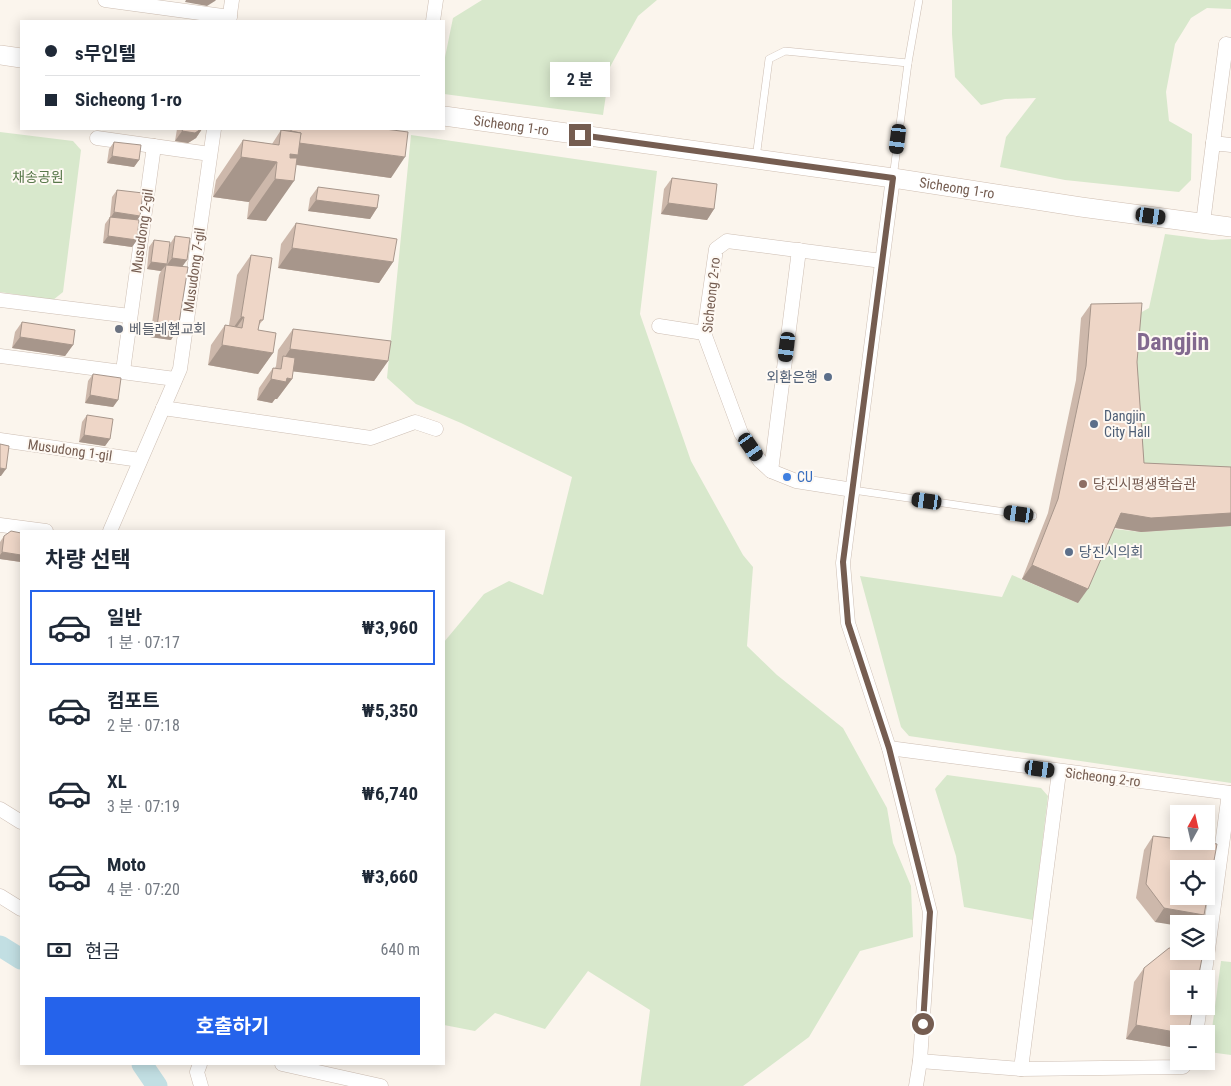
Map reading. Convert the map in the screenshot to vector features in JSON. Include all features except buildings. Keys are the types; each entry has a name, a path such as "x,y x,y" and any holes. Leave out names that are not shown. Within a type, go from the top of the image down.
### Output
{"street":[{"path":"105,0 145,2 230,19 232,0"},
{"path":"433,20 436,0"},
{"path":"1203,223 1226,44 1231,45"},
{"path":"0,55 20,58"},
{"name":"Sicheong 1-ro","path":"445,116 1231,227"},
{"name":"Musudong 7-gil","path":"110,530 180,369 214,130"},
{"path":"97,138 210,154"},
{"path":"1213,143 1231,145"},
{"name":"Musudong 2-gil","path":"123,371 154,146"},
{"path":"893,178 843,562 848,623 889,748 930,912 920,1061 916,1086"},
{"name":"Sicheong 2-ro","path":"853,490 796,482 772,471 760,461 741,433 704,333 716,249 727,241 882,261"},
{"path":"772,471 799,250"},
{"path":"0,300 130,316"},
{"path":"659,326 704,333"},
{"path":"0,356 175,379"},
{"path":"163,408 371,438 415,422 436,429"},
{"path":"741,433 759,447 771,449 775,443"},
{"name":"Musudong 1-gil","path":"0,440 140,460"},
{"path":"0,525 38,530"},
{"name":"Sicheong 2-ro","path":"889,748 1059,772 1230,793 1205,970"},
{"path":"1021,1069 1059,772"},
{"path":"0,809 20,821"},
{"path":"0,896 20,906"},
{"path":"920,1061 1021,1069 1170,1067"},
{"path":"200,1065 197,1072 201,1086"},
{"path":"286,1065 381,1086"}],"lane":[{"path":"893,178 908,63 920,0"},
{"path":"756,159 769,59 785,51 908,63"},
{"path":"853,490 1033,516"}],"green space":[{"path":"482,0 657,0 638,16 610,67 603,115 445,94 445,57 453,18"},
{"path":"952,0 1231,0 1231,9 1207,8 1191,18 1175,44 1166,92 1169,121 1192,134 1191,180 1179,192 1065,180 1000,167 1006,137 1036,98 1005,99 981,105 955,77"},
{"name":"채송공원","path":"0,132 73,141 81,150 63,292 53,300 0,292"},
{"path":"411,135 657,171 640,314 691,461 743,555 753,567 747,646 777,675 843,728 887,808 893,843 911,886 913,937 860,951 809,1037 743,1086 640,1086 650,1010 588,971 545,1029 495,1013 475,1031 445,1025 445,641 484,594 509,581 543,595 572,477 461,423 416,404 387,378"},
{"path":"1165,234 1212,240 1231,239 1231,482 1134,477 1133,317 1149,308"},
{"path":"1231,526 1231,783 909,736 901,727 860,576 1002,597 1012,575 1078,603 1114,529 1141,532"},
{"path":"947,775 1041,788 1048,796 1033,920 964,907 956,856 935,789"},
{"path":"1221,961 1231,962 1231,1055 1215,1053 1215,1025 1213,1025"}],"waterway":[{"path":"0,946 20,958"},
{"path":"143,1065 157,1086"}],"place":[{"name":"베들레헴교회","path":"119,329"},
{"name":"외환은행","path":"828,377"},
{"name":"Dangjin City Hall","path":"1094,424"},
{"name":"CU","path":"787,477"},
{"name":"당진시평생학습관","path":"1083,484"},
{"name":"당진시의회","path":"1069,552"}],"district":[{"name":"Dangjin","path":"1173,342"}],"route":[{"path":"580,135 893,178 843,562 848,623 889,748 930,912 923,1024"}]}
